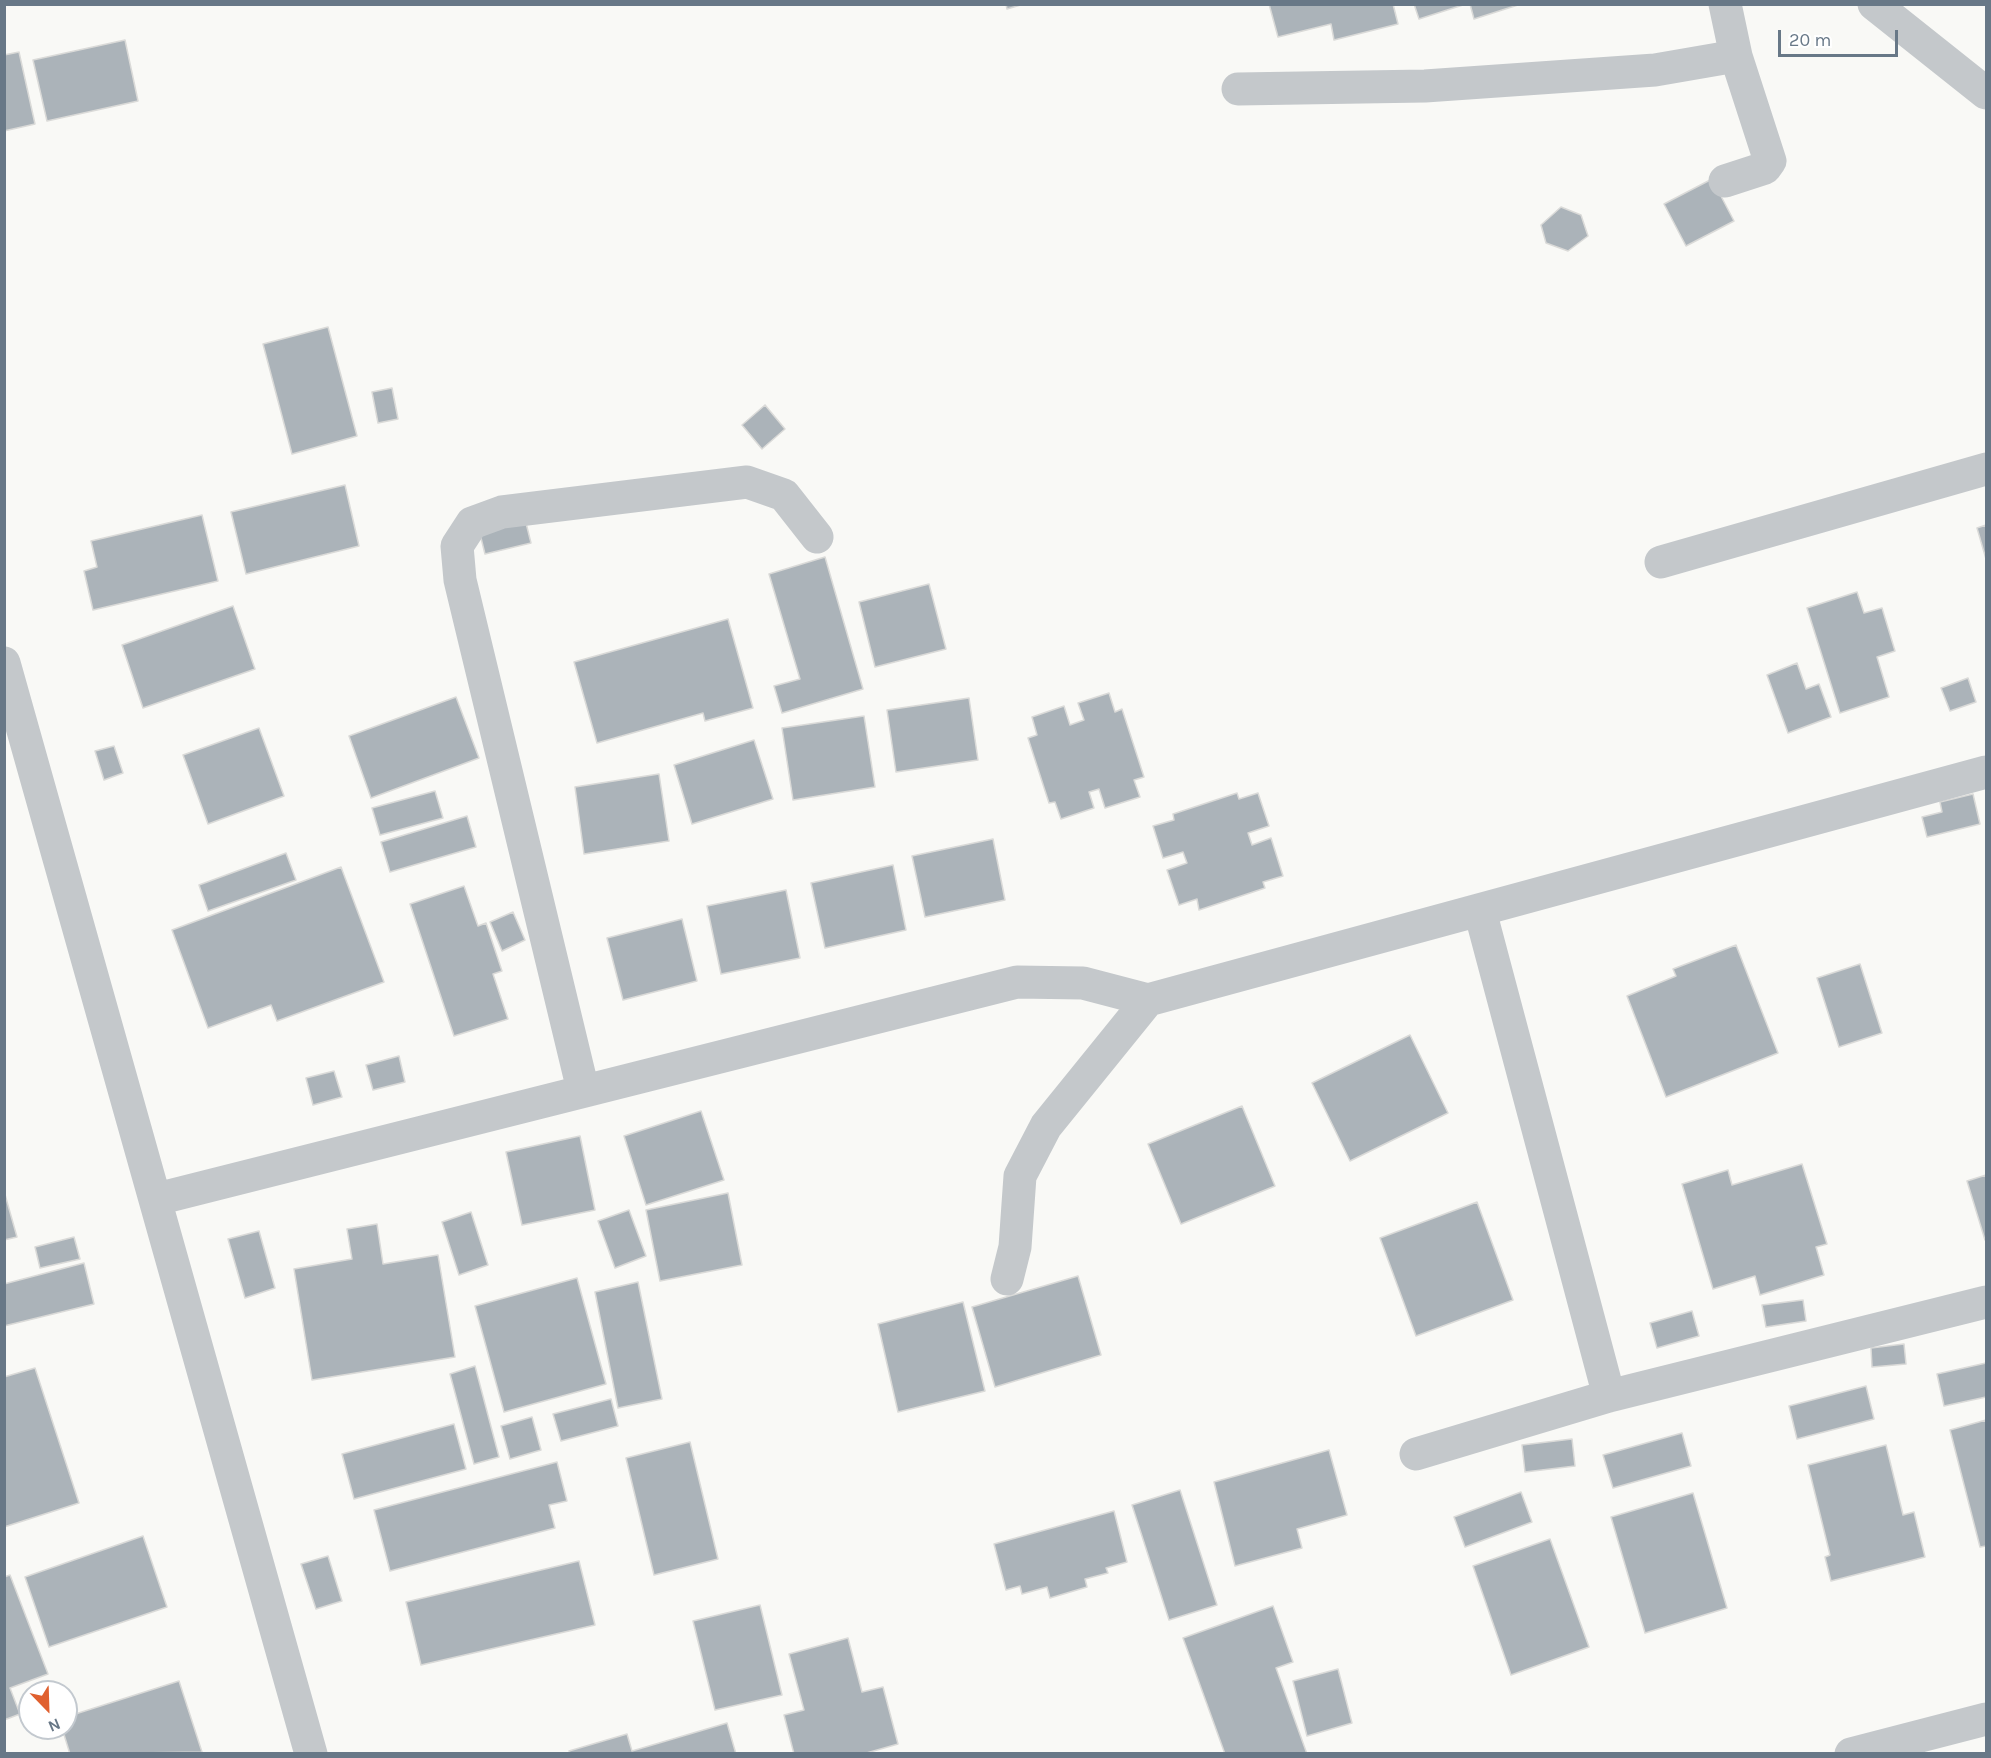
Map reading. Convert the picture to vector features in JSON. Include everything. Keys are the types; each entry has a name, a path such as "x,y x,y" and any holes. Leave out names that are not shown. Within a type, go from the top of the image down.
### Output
{"street":[{"path":"1725,4 1736,56 1770,161 1765,168 1725,181"},
{"path":"1874,4 1986,93"},
{"path":"1238,89 1425,86 1655,70 1736,56"},
{"path":"1661,562 1986,469"},
{"path":"583,1090 460,580 457,546 472,523 502,512 747,482 784,495 817,537"},
{"path":"6,672 158,1199 312,1754"},
{"path":"158,1199 1017,982 1083,983 1148,1000 1986,772"},
{"path":"1480,911 1609,1396"},
{"path":"1007,1279 1015,1247 1020,1176 1046,1126 1148,1000"},
{"path":"1416,1454 1609,1396 1986,1302"},
{"path":"1851,1754 1986,1719"}],"building":[{"path":"1006,4 1024,4 1007,9"},
{"path":"1269,4 1393,4 1398,24 1334,40 1331,24 1278,37"},
{"path":"1414,4 1466,4 1419,19"},
{"path":"1470,4 1521,4 1474,19"},
{"path":"125,40 138,101 47,121 33,60"},
{"path":"19,52 35,124 4,131 4,55"},
{"path":"1712,179 1734,221 1686,246 1664,204"},
{"path":"1561,207 1581,215 1588,236 1568,251 1546,243 1541,225"},
{"path":"328,327 357,436 292,454 263,344"},
{"path":"392,388 398,419 378,423 372,392"},
{"path":"765,405 785,429 762,449 742,425"},
{"path":"345,485 359,546 246,574 231,512"},
{"path":"202,515 218,581 93,610 84,571 97,567 91,541"},
{"path":"525,519 531,543 485,554 479,530"},
{"path":"1986,525 1986,559 1977,528"},
{"path":"825,557 863,689 782,713 774,686 800,679 769,574"},
{"path":"929,584 946,649 875,667 859,602"},
{"path":"1857,592 1864,613 1882,608 1895,651 1877,657 1889,697 1840,713 1807,608"},
{"path":"233,606 255,669 143,708 122,645"},
{"path":"728,619 753,708 705,721 703,713 597,743 574,662"},
{"path":"1797,663 1806,689 1819,684 1831,717 1788,733 1767,675"},
{"path":"1968,678 1976,702 1950,711 1941,688"},
{"path":"1109,693 1115,712 1122,709 1144,777 1134,780 1140,797 1105,808 1099,789 1089,792 1094,808 1061,819 1055,802 1049,803 1028,738 1037,735 1032,717 1064,706 1070,725 1084,720 1078,703"},
{"path":"456,697 479,758 371,798 349,736"},
{"path":"969,698 978,760 896,772 887,710"},
{"path":"864,716 875,787 793,800 782,728"},
{"path":"259,728 284,796 208,824 183,755"},
{"path":"754,740 773,799 692,824 674,765"},
{"path":"114,746 123,773 104,780 95,751"},
{"path":"659,774 669,841 584,854 575,787"},
{"path":"435,791 443,818 380,835 372,808"},
{"path":"1237,793 1239,799 1258,793 1269,826 1248,833 1252,845 1271,838 1283,876 1263,882 1265,888 1199,910 1197,899 1179,905 1167,870 1187,863 1183,852 1163,858 1153,826 1174,820 1173,814"},
{"path":"1973,794 1980,824 1927,837 1922,817 1942,812 1940,802"},
{"path":"467,816 476,847 390,872 381,842"},
{"path":"993,839 1005,900 925,917 912,856"},
{"path":"286,853 296,880 208,911 199,885"},
{"path":"893,865 906,930 825,948 811,883"},
{"path":"341,867 384,982 277,1021 271,1005 208,1028 172,930"},
{"path":"464,886 478,926 486,923 502,971 493,974 508,1019 454,1036 410,904"},
{"path":"786,890 800,958 721,974 707,906"},
{"path":"513,912 525,940 502,951 490,922"},
{"path":"682,919 697,981 623,1000 607,938"},
{"path":"1736,945 1778,1053 1666,1097 1627,996 1676,976 1673,969"},
{"path":"1860,964 1882,1033 1839,1047 1817,978"},
{"path":"1410,1035 1448,1113 1350,1161 1312,1083"},
{"path":"399,1056 405,1082 373,1090 366,1065"},
{"path":"334,1071 342,1097 313,1105 306,1078"},
{"path":"1242,1106 1275,1186 1181,1224 1148,1144"},
{"path":"701,1111 724,1180 646,1205 624,1136"},
{"path":"580,1136 595,1210 522,1225 506,1152"},
{"path":"1802,1164 1827,1244 1816,1247 1824,1275 1760,1295 1755,1276 1713,1289 1682,1184 1728,1170 1732,1185"},
{"path":"1986,1175 1986,1239 1985,1240 1967,1181"},
{"path":"4,1191 17,1237 4,1240"},
{"path":"728,1193 742,1265 660,1281 646,1210"},
{"path":"1477,1202 1513,1300 1416,1336 1380,1238"},
{"path":"629,1210 646,1256 615,1268 598,1221"},
{"path":"471,1212 488,1265 459,1275 442,1222"},
{"path":"377,1224 383,1264 438,1255 455,1357 312,1380 294,1269 352,1259 347,1229"},
{"path":"259,1231 275,1288 245,1298 228,1239"},
{"path":"74,1237 80,1259 40,1268 35,1247"},
{"path":"84,1263 94,1304 4,1326 4,1284"},
{"path":"1078,1276 1101,1355 995,1387 972,1307"},
{"path":"577,1278 606,1384 504,1412 475,1306"},
{"path":"638,1282 662,1399 618,1408 595,1292"},
{"path":"1803,1300 1806,1321 1766,1327 1762,1305"},
{"path":"963,1302 985,1391 898,1412 878,1324"},
{"path":"1692,1311 1699,1336 1657,1348 1650,1323"},
{"path":"1904,1344 1906,1364 1872,1367 1871,1348"},
{"path":"1986,1363 1986,1397 1944,1406 1937,1374"},
{"path":"475,1366 499,1457 474,1464 450,1374"},
{"path":"35,1368 79,1503 4,1527 4,1377"},
{"path":"1866,1386 1874,1419 1797,1439 1789,1406"},
{"path":"611,1399 618,1426 561,1441 553,1414"},
{"path":"532,1417 541,1450 510,1459 501,1426"},
{"path":"1986,1420 1986,1546 1980,1547 1950,1430"},
{"path":"454,1424 466,1469 354,1499 342,1454"},
{"path":"1682,1433 1691,1466 1613,1488 1603,1455"},
{"path":"1572,1439 1575,1466 1525,1472 1522,1445"},
{"path":"690,1442 718,1559 654,1575 626,1458"},
{"path":"1886,1445 1903,1515 1914,1512 1925,1557 1831,1581 1825,1557 1830,1555 1808,1465"},
{"path":"1329,1450 1347,1515 1297,1529 1302,1548 1235,1566 1214,1482"},
{"path":"557,1462 567,1501 549,1505 555,1528 390,1571 374,1510"},
{"path":"1180,1490 1217,1605 1169,1620 1132,1505"},
{"path":"1521,1492 1532,1522 1465,1547 1454,1517"},
{"path":"1693,1493 1727,1608 1645,1633 1611,1517"},
{"path":"1114,1511 1127,1562 1106,1568 1108,1573 1085,1579 1087,1587 1050,1598 1047,1587 1022,1594 1020,1586 1006,1590 994,1544"},
{"path":"143,1536 167,1607 49,1647 25,1577"},
{"path":"1550,1539 1589,1647 1511,1675 1473,1566"},
{"path":"328,1556 342,1601 316,1609 301,1564"},
{"path":"579,1561 595,1625 421,1665 406,1602"},
{"path":"10,1575 48,1674 32,1680 18,1680 18,1685 10,1688 18,1715 4,1720 4,1577"},
{"path":"760,1605 782,1695 715,1710 693,1621"},
{"path":"1273,1606 1293,1662 1276,1668 1307,1754 1225,1754 1183,1638"},
{"path":"848,1638 862,1692 883,1687 898,1744 863,1754 794,1754 784,1715 804,1710 789,1654"},
{"path":"1338,1669 1352,1723 1307,1736 1293,1681"},
{"path":"179,1681 202,1752 70,1754 66,1740 78,1740 78,1713"},
{"path":"727,1723 736,1754 570,1754 569,1751 627,1734 632,1751"}]}
